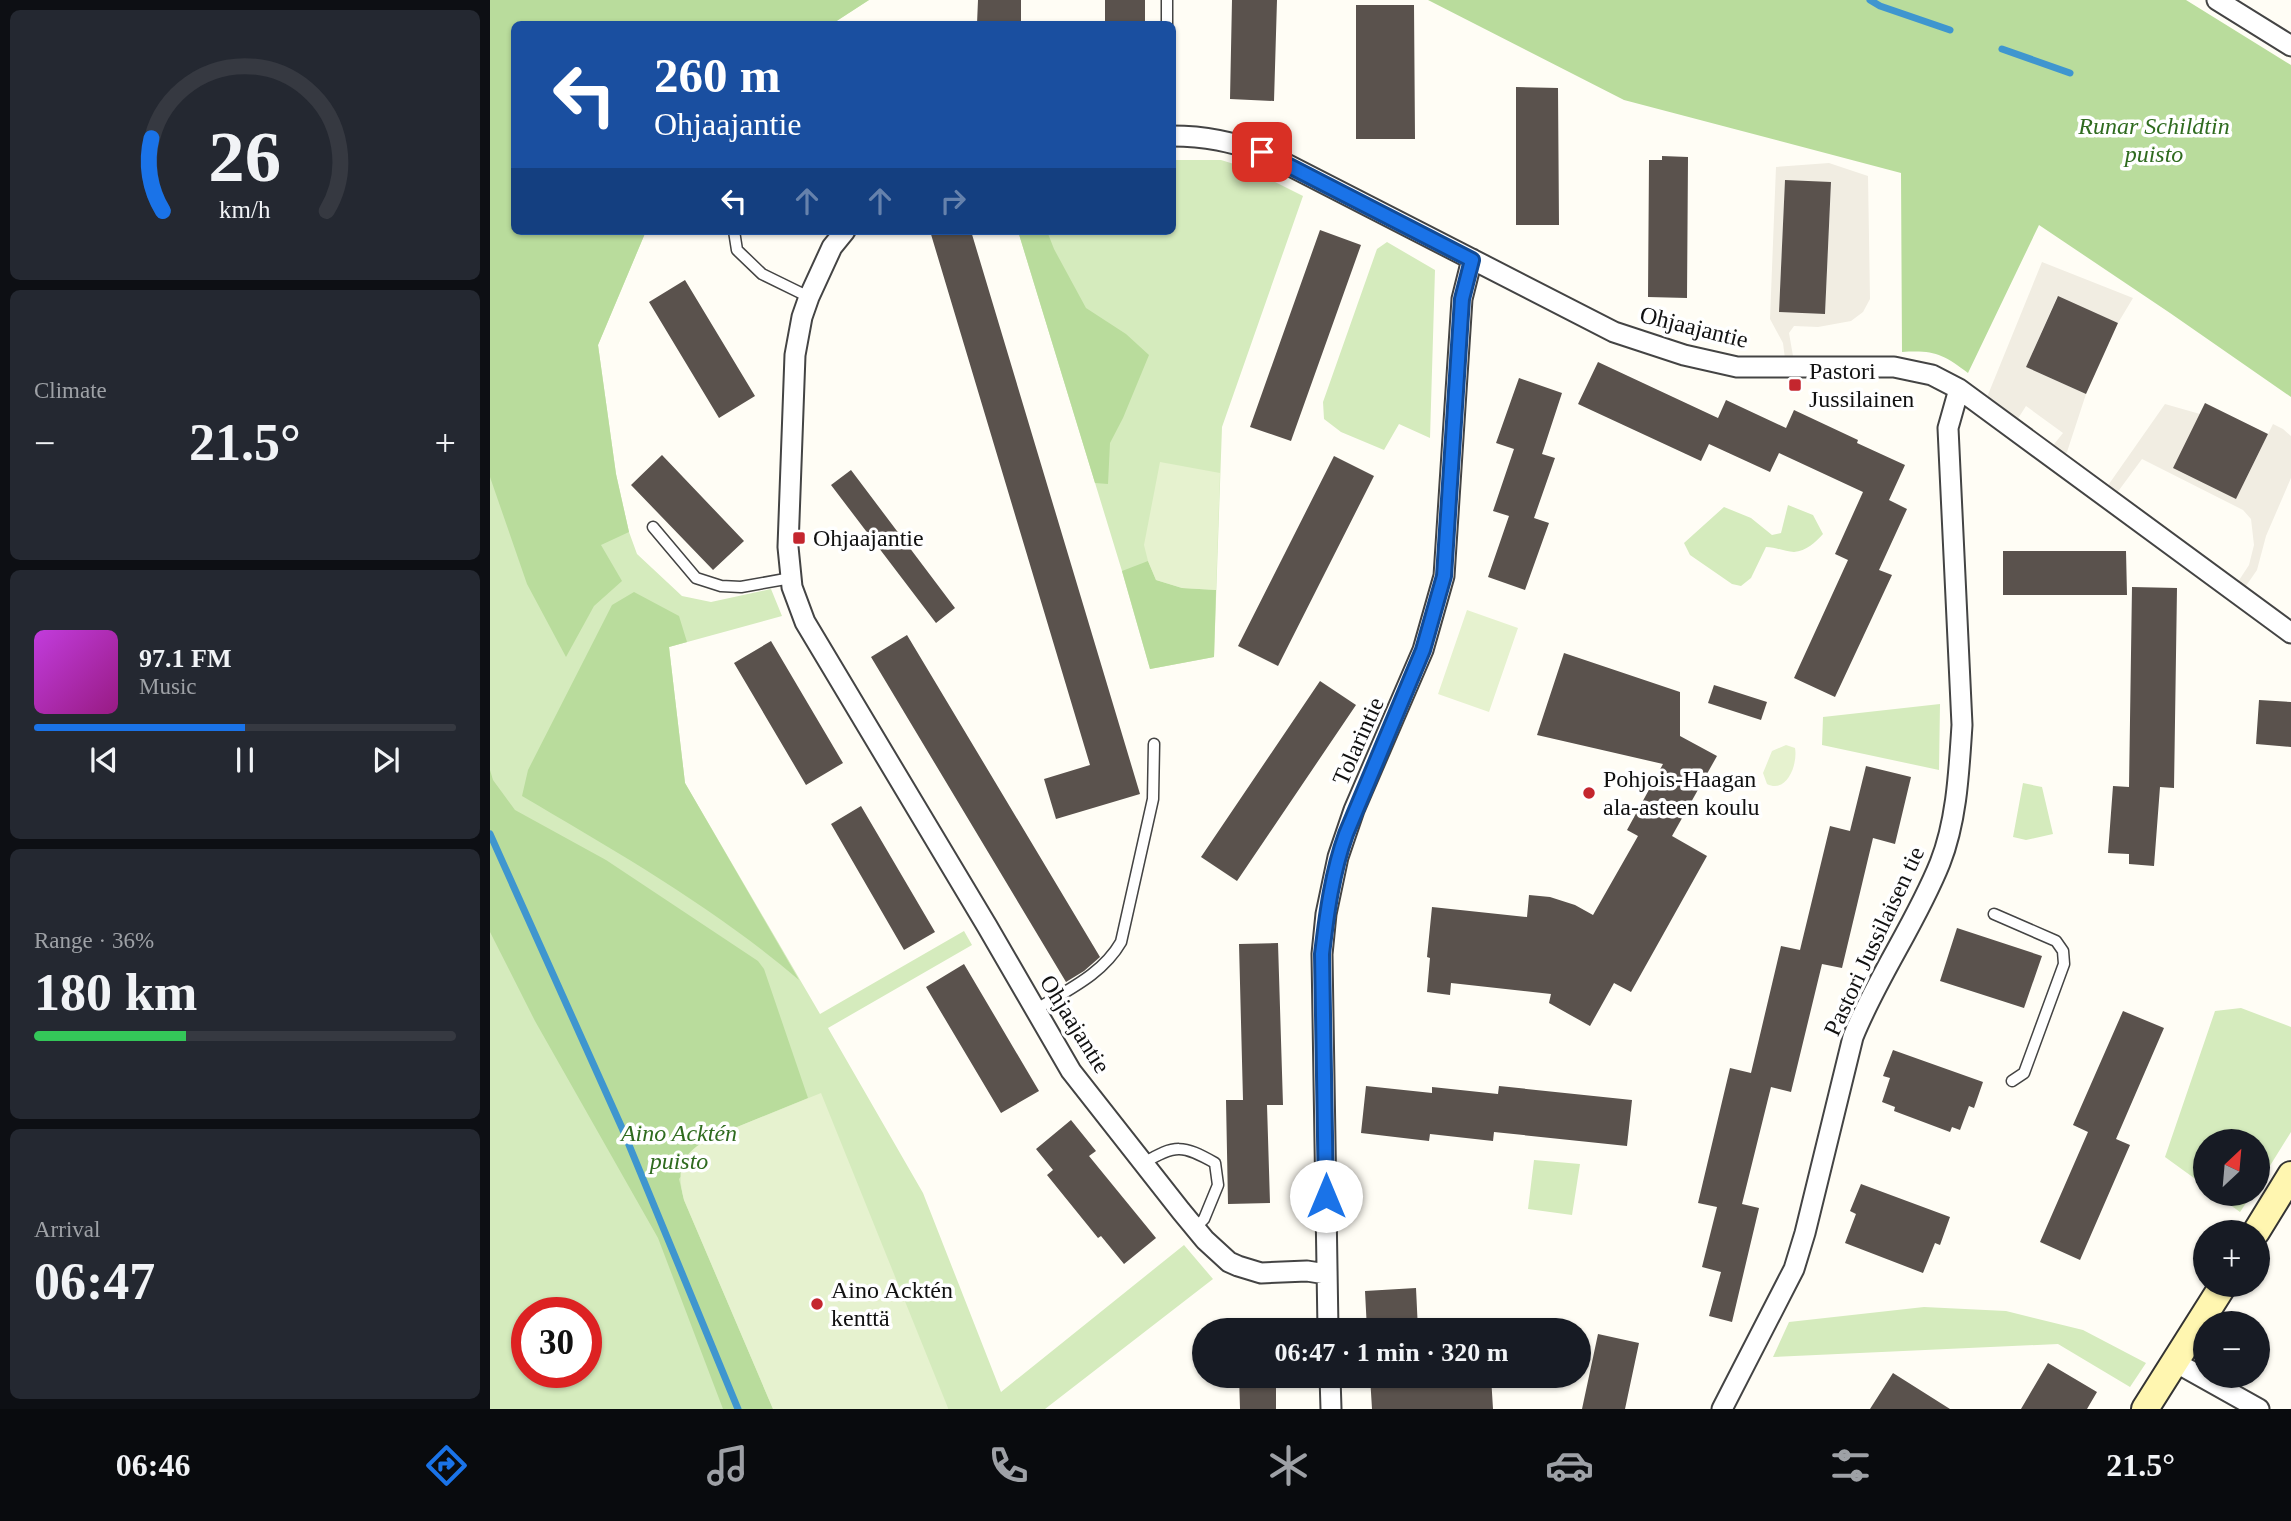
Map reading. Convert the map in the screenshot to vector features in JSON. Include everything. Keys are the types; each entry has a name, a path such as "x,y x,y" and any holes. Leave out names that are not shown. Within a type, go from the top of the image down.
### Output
{"main road":[{"path":"2263,1220 2291,1175"},
{"path":"2145,1409 2216,1297"}],"street":[{"path":"2217,0 2291,46"},
{"name":"Ohjaajantie","path":"1176,136 1202,136 1262,152 1614,332 1684,355 1737,367 1894,368 1932,375 1959,389 2291,633"},
{"name":"Ohjaajantie","path":"842,235 832,247 809,297 802,317 795,355 788,547 791,578 805,622 1071,1072 1143,1163 1195,1228 1229,1262 1261,1273 1307,1271 1326,1274"},
{"name":"Tolarintie","path":"1328,1318 1322,954 1326,914 1338,857 1346,834 1423,650 1444,576 1462,299 1472,260"},
{"name":"Pastori Jussilaisen tie","path":"1722,1409 1794,1269 1853,1037 1865,1006 1926,894 1941,861 1950,826 1959,773 1962,725 1948,428 1959,389"},
{"path":"2175,1362 2255,1408"},
{"path":"1330,1388 1331,1409"}],"lane":[{"path":"1167,0 1167,21"},
{"path":"735,235 737,250 762,274 809,297"},
{"path":"653,527 696,578 721,586 741,587 791,578"},
{"path":"1035,1010 1100,970 1121,942 1153,799 1154,744"},
{"path":"1994,914 2056,941 2063,951 2064,964 2024,1073 2012,1081"},
{"path":"1143,1163 1166,1149 1191,1149 1215,1163 1218,1185 1204,1219 1195,1228"}],"green space":[{"name":"Aino Acktén puisto","path":"490,0 869,0 837,21 511,21 511,235 644,235 598,345 616,474 629,532 637,554 682,596 711,602 771,589 782,616 669,647 685,783 820,1014 964,931 972,945 828,1028 923,1193 1001,1392 1184,1245 1213,1279 1045,1409 490,1409"},
{"path":"490,0 869,0 837,21 511,21 511,235 644,235 598,345 616,474 629,532 601,545 622,581 594,606 566,657 527,584 490,477"},
{"name":"Runar Schildtin puisto","path":"1428,0 2186,0 2291,65 2291,397 2039,225 1968,373 1938,355 1902,352 1901,173 1624,100"},
{"path":"1176,160 1221,160 1247,168 1303,196 1222,427 1214,657 1150,669 1019,235 1176,235"},
{"path":"1019,235 1049,235 1086,308 1126,334 1149,355 1110,443 1108,484 1095,483"},
{"path":"1387,242 1435,270 1430,438 1399,424 1384,450 1341,432 1324,419 1323,402 1377,249"},
{"path":"1160,462 1220,473 1216,590 1182,588 1156,580 1144,545"},
{"path":"1788,505 1813,515 1823,534 1803,550 1791,552 1766,547 1751,578 1741,586 1732,584 1690,555 1684,543 1724,507 1751,518 1772,535 1781,533"},
{"path":"1148,561 1156,580 1182,588 1216,590 1214,657 1150,669 1122,571"},
{"path":"634,592 679,616 687,642 669,647 685,783 799,980 699,905 522,796 528,770 612,605"},
{"path":"1467,610 1518,628 1489,712 1438,694"},
{"path":"1940,704 1939,770 1822,745 1823,717"},
{"path":"1786,745 1795,748 1795,762 1790,776 1780,785 1767,784 1763,773 1772,751"},
{"path":"490,770 493,780 515,810 606,860 758,961 764,969 808,1098 710,1138 679,1179 684,1200 773,1409 723,1409 658,1238 535,1021 490,932"},
{"path":"2023,783 2042,787 2053,834 2026,840 2013,837"},
{"path":"2241,1008 2291,1027 2291,1132 2270,1166 2270,1129 2193,1129 2193,1177 2165,1157 2215,1011"},
{"name":"Aino Acktén kenttä","path":"821,1093 948,1409 773,1409 684,1200 681,1179 683,1163 700,1144"},
{"path":"1534,1160 1580,1164 1572,1215 1528,1209"},
{"path":"2232,1206 2244,1206 2240,1212"},
{"path":"1924,1307 2006,1311 2083,1330 2146,1363 2130,1387 2058,1344 1773,1357 1789,1322"}],"shaded area":[{"path":"1829,163 1868,176 1870,299 1863,312 1851,321 1818,327 1794,326 1789,333 1793,356 1804,367 1786,367 1783,343 1770,319 1776,167","holes":["1785,181 1831,183 1825,314 1779,312"]},
{"path":"2042,262 2133,298 2118,323 2057,297 2026,367 2086,394 2067,452 2059,462 2047,453 2063,433 2026,406 2012,428 1983,407"},
{"path":"2165,404 2200,414 2236,499 2273,424 2291,436 2291,478 2266,536 2257,570 2239,596 2232,591 2249,565 2254,545 2251,519 2243,510 2142,459 2111,501 2102,494"}],"building":[{"path":"978,0 1021,0 1021,21 977,21"},
{"path":"1105,0 1145,0 1145,21 1105,21"},
{"path":"1232,0 1277,0 1274,101 1230,99"},
{"path":"1356,5 1414,5 1415,139 1356,139"},
{"path":"1516,87 1558,88 1559,225 1516,225"},
{"path":"1662,156 1688,157 1687,298 1648,297 1649,160 1662,160"},
{"path":"1785,180 1831,182 1825,314 1779,312"},
{"path":"1320,230 1361,245 1291,441 1250,427"},
{"path":"931,235 972,235 1140,794 1056,819 1044,779 1090,765"},
{"path":"685,280 755,396 719,418 649,302"},
{"path":"2058,296 2118,323 2086,394 2026,367"},
{"path":"1598,362 1718,418 1726,400 1786,428 1794,410 1905,465 1889,500 1907,509 1879,570 1892,575 1835,697 1794,678 1848,560 1835,554 1863,492 1779,453 1770,472 1709,444 1701,461 1578,404"},
{"path":"1519,378 1562,393 1542,454 1555,458 1534,518 1549,523 1525,590 1488,577 1509,516 1493,511 1514,449 1496,443"},
{"path":"2205,403 2268,434 2236,499 2173,468"},
{"path":"662,455 744,541 713,570 631,485"},
{"path":"1334,456 1374,476 1278,666 1238,646"},
{"path":"851,470 955,608 936,623 831,485"},
{"path":"2003,551 2126,551 2127,595 2003,595"},
{"path":"2132,587 2177,588 2174,788 2160,787 2154,866 2129,864 2129,854 2108,853 2113,786 2129,787"},
{"path":"907,635 1100,957 1066,982 871,657"},
{"path":"771,641 843,763 806,785 734,663"},
{"path":"1564,653 1680,692 1680,736 1717,756 1672,836 1707,856 1631,992 1614,983 1590,1026 1549,1003 1551,994 1451,983 1450,995 1427,992 1432,907 1527,917 1529,895 1550,897 1575,905 1593,915 1638,836 1627,830 1663,764 1537,735"},
{"path":"1320,681 1356,705 1237,881 1201,857"},
{"path":"1714,685 1767,702 1761,720 1708,703"},
{"path":"2259,700 2291,702 2291,747 2256,744"},
{"path":"1866,766 1911,777 1895,844 1873,838 1842,968 1822,964 1791,1092 1771,1087 1742,1204 1759,1208 1732,1322 1709,1316 1721,1272 1702,1267 1717,1207 1698,1203 1730,1068 1751,1073 1781,946 1800,950 1830,826 1850,831"},
{"path":"861,806 935,932 904,950 831,824"},
{"path":"1957,928 2042,956 2024,1008 1940,981"},
{"path":"1278,943 1283,1105 1267,1105 1270,1203 1228,1204 1226,1100 1243,1100 1239,944"},
{"path":"964,964 1039,1091 1001,1113 926,987"},
{"path":"2123,1011 2164,1028 2116,1139 2130,1145 2080,1260 2040,1242 2088,1132 2073,1125"},
{"path":"1893,1050 1983,1082 1974,1108 1969,1106 1960,1130 1952,1127 1950,1132 1894,1111 1895,1107 1882,1102 1890,1078 1883,1076"},
{"path":"1366,1086 1432,1093 1432,1087 1498,1094 1499,1086 1632,1100 1627,1146 1494,1132 1493,1141 1430,1134 1429,1141 1361,1133"},
{"path":"1071,1120 1096,1151 1089,1156 1156,1238 1124,1264 1101,1236 1098,1238 1047,1175 1053,1170 1036,1149"},
{"path":"1861,1184 1950,1217 1940,1245 1935,1243 1923,1273 1845,1243 1856,1214 1850,1211"},
{"path":"1416,1288 1417,1318 1366,1318 1365,1291"},
{"path":"1598,1334 1639,1343 1625,1409 1582,1409 1586,1388 1591,1388 1591,1367"},
{"path":"2048,1363 2097,1392 2087,1409 2021,1409"},
{"path":"1893,1373 1950,1409 1870,1409"},
{"path":"1239,1388 1276,1388 1276,1409 1240,1409"},
{"path":"1371,1388 1492,1388 1493,1409 1372,1409"}],"waterway":[{"path":"1870,0 1880,6 1950,30"},
{"path":"2002,49 2070,73"},
{"path":"490,834 622,1128 738,1409"}],"place":[{"name":"Pastori Jussilainen","path":"1795,385"},
{"name":"Ohjaajantie","path":"799,538"},
{"name":"Pohjois-Haagan ala-asteen koulu","path":"1589,793"},
{"name":"Aino Acktén kenttä","path":"817,1304"}],"route":[{"path":"1262,152 1472,260 1462,299 1444,576 1423,650 1354,810 1338,857 1326,914 1322,954 1326,1196"}]}
